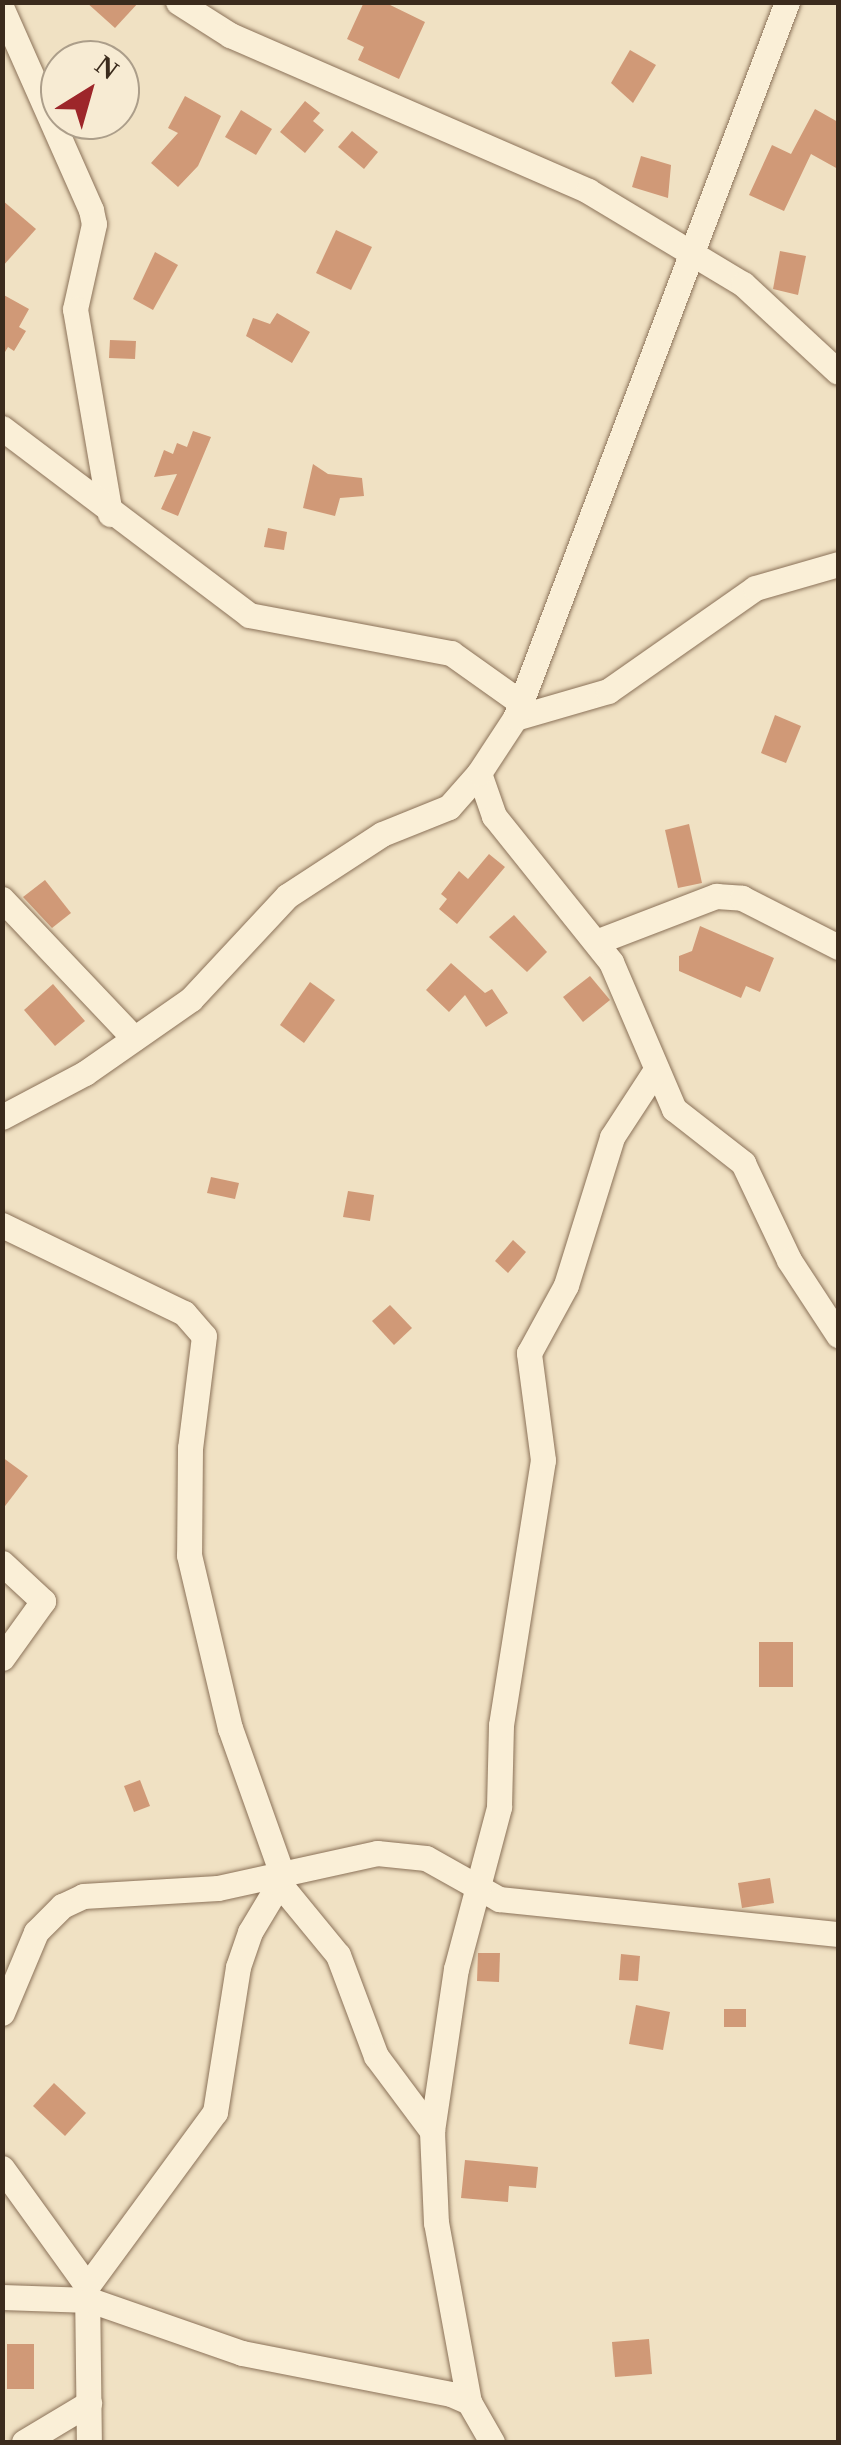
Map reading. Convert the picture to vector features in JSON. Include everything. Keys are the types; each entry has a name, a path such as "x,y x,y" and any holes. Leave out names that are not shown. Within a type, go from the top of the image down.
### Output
{"street":[{"path":"178,2 248,43 561,177 690,249 794,325 838,372"},
{"path":"2,1117 134,1038 190,999 287,896 382,834 449,807 479,773 518,710 786,2"},
{"path":"2,9 94,224 75,308 110,514"},
{"path":"2,428 110,514 249,615 451,653 518,710"},
{"path":"518,710 608,691 755,588 838,564"},
{"path":"479,773 494,816 596,942 634,1006 656,1071 674,1109 743,1164 788,1260 838,1336"},
{"path":"449,807 494,816"},
{"path":"596,942 716,896 742,898 838,947"},
{"path":"2,898 134,1038"},
{"path":"492,2442 469,2402 436,2223 432,2130 456,1969 499,1807 501,1725 543,1460 529,1354 566,1284 612,1137 656,1071"},
{"path":"2,1225 184,1313 204,1336 190,1448 189,1556 230,1728 281,1880 338,1955 376,2056 432,2130"},
{"path":"2,1563 43,1600 2,1658"},
{"path":"2,2014 24,1952 62,1906 83,1896 281,1880 398,1852 448,1868 476,1890 648,1919 838,1934"},
{"path":"89,2293 215,2112 238,1967 281,1880"},
{"path":"2,2168 89,2293 89,2442"},
{"path":"2,2297 89,2293 242,2353 469,2402"},
{"path":"24,2442 89,2403"}],"building":[{"path":"86,2 139,2 115,28"},
{"path":"364,2 384,2 425,22 399,79 358,60 364,47 347,39"},
{"path":"630,50 656,65 633,103 611,83"},
{"path":"185,96 221,116 198,166 178,187 151,163 178,133 168,128"},
{"path":"305,101 320,113 313,121 324,130 305,153 280,132"},
{"path":"815,109 838,122 838,169 811,154 784,211 749,195 772,145 791,154"},
{"path":"241,110 272,129 256,155 225,137"},
{"path":"352,131 378,152 364,169 338,147"},
{"path":"641,156 671,165 668,198 632,187"},
{"path":"2,200 36,229 2,267"},
{"path":"336,230 372,247 351,290 316,273"},
{"path":"780,251 806,256 798,295 773,289"},
{"path":"155,252 178,265 153,310 133,299"},
{"path":"2,294 29,309 19,327 26,331 14,351 8,347 2,357"},
{"path":"277,313 310,332 292,363 246,336 253,318 270,324"},
{"path":"110,340 136,341 135,359 109,358"},
{"path":"193,431 211,437 178,516 161,509 177,474 154,477 164,450 173,454 177,443 187,447"},
{"path":"313,464 328,474 362,478 364,496 340,498 335,516 303,508"},
{"path":"268,528 287,532 284,550 264,547"},
{"path":"775,715 801,726 786,763 761,753"},
{"path":"689,824 702,883 678,888 665,830"},
{"path":"489,854 505,867 457,924 439,909 447,899 441,894 459,871 468,879"},
{"path":"45,880 71,913 52,928 23,897"},
{"path":"514,915 547,952 527,972 489,937"},
{"path":"700,926 774,958 760,992 746,986 741,998 679,971 679,956 692,951"},
{"path":"451,963 485,993 492,989 508,1013 486,1027 465,995 449,1012 426,990"},
{"path":"590,976 610,1000 583,1022 563,997"},
{"path":"310,982 335,1000 304,1043 280,1025"},
{"path":"53,984 85,1021 55,1046 24,1010"},
{"path":"211,1177 239,1183 235,1199 207,1193"},
{"path":"348,1191 374,1195 370,1221 343,1217"},
{"path":"513,1240 526,1252 508,1273 495,1261"},
{"path":"390,1305 412,1328 394,1345 372,1321"},
{"path":"2,1457 28,1476 2,1510"},
{"path":"759,1642 793,1642 793,1687 759,1687"},
{"path":"140,1780 150,1806 134,1812 124,1786"},
{"path":"770,1878 774,1903 742,1908 738,1883"},
{"path":"478,1953 500,1953 499,1982 477,1981"},
{"path":"621,1954 640,1956 638,1981 619,1980"},
{"path":"636,2005 670,2012 663,2050 629,2044"},
{"path":"724,2009 746,2009 746,2027 724,2027"},
{"path":"54,2083 86,2113 65,2136 33,2106"},
{"path":"465,2160 538,2167 536,2188 509,2186 508,2202 461,2198"},
{"path":"649,2339 652,2374 615,2377 612,2342"},
{"path":"7,2344 34,2344 34,2389 7,2389"}]}
